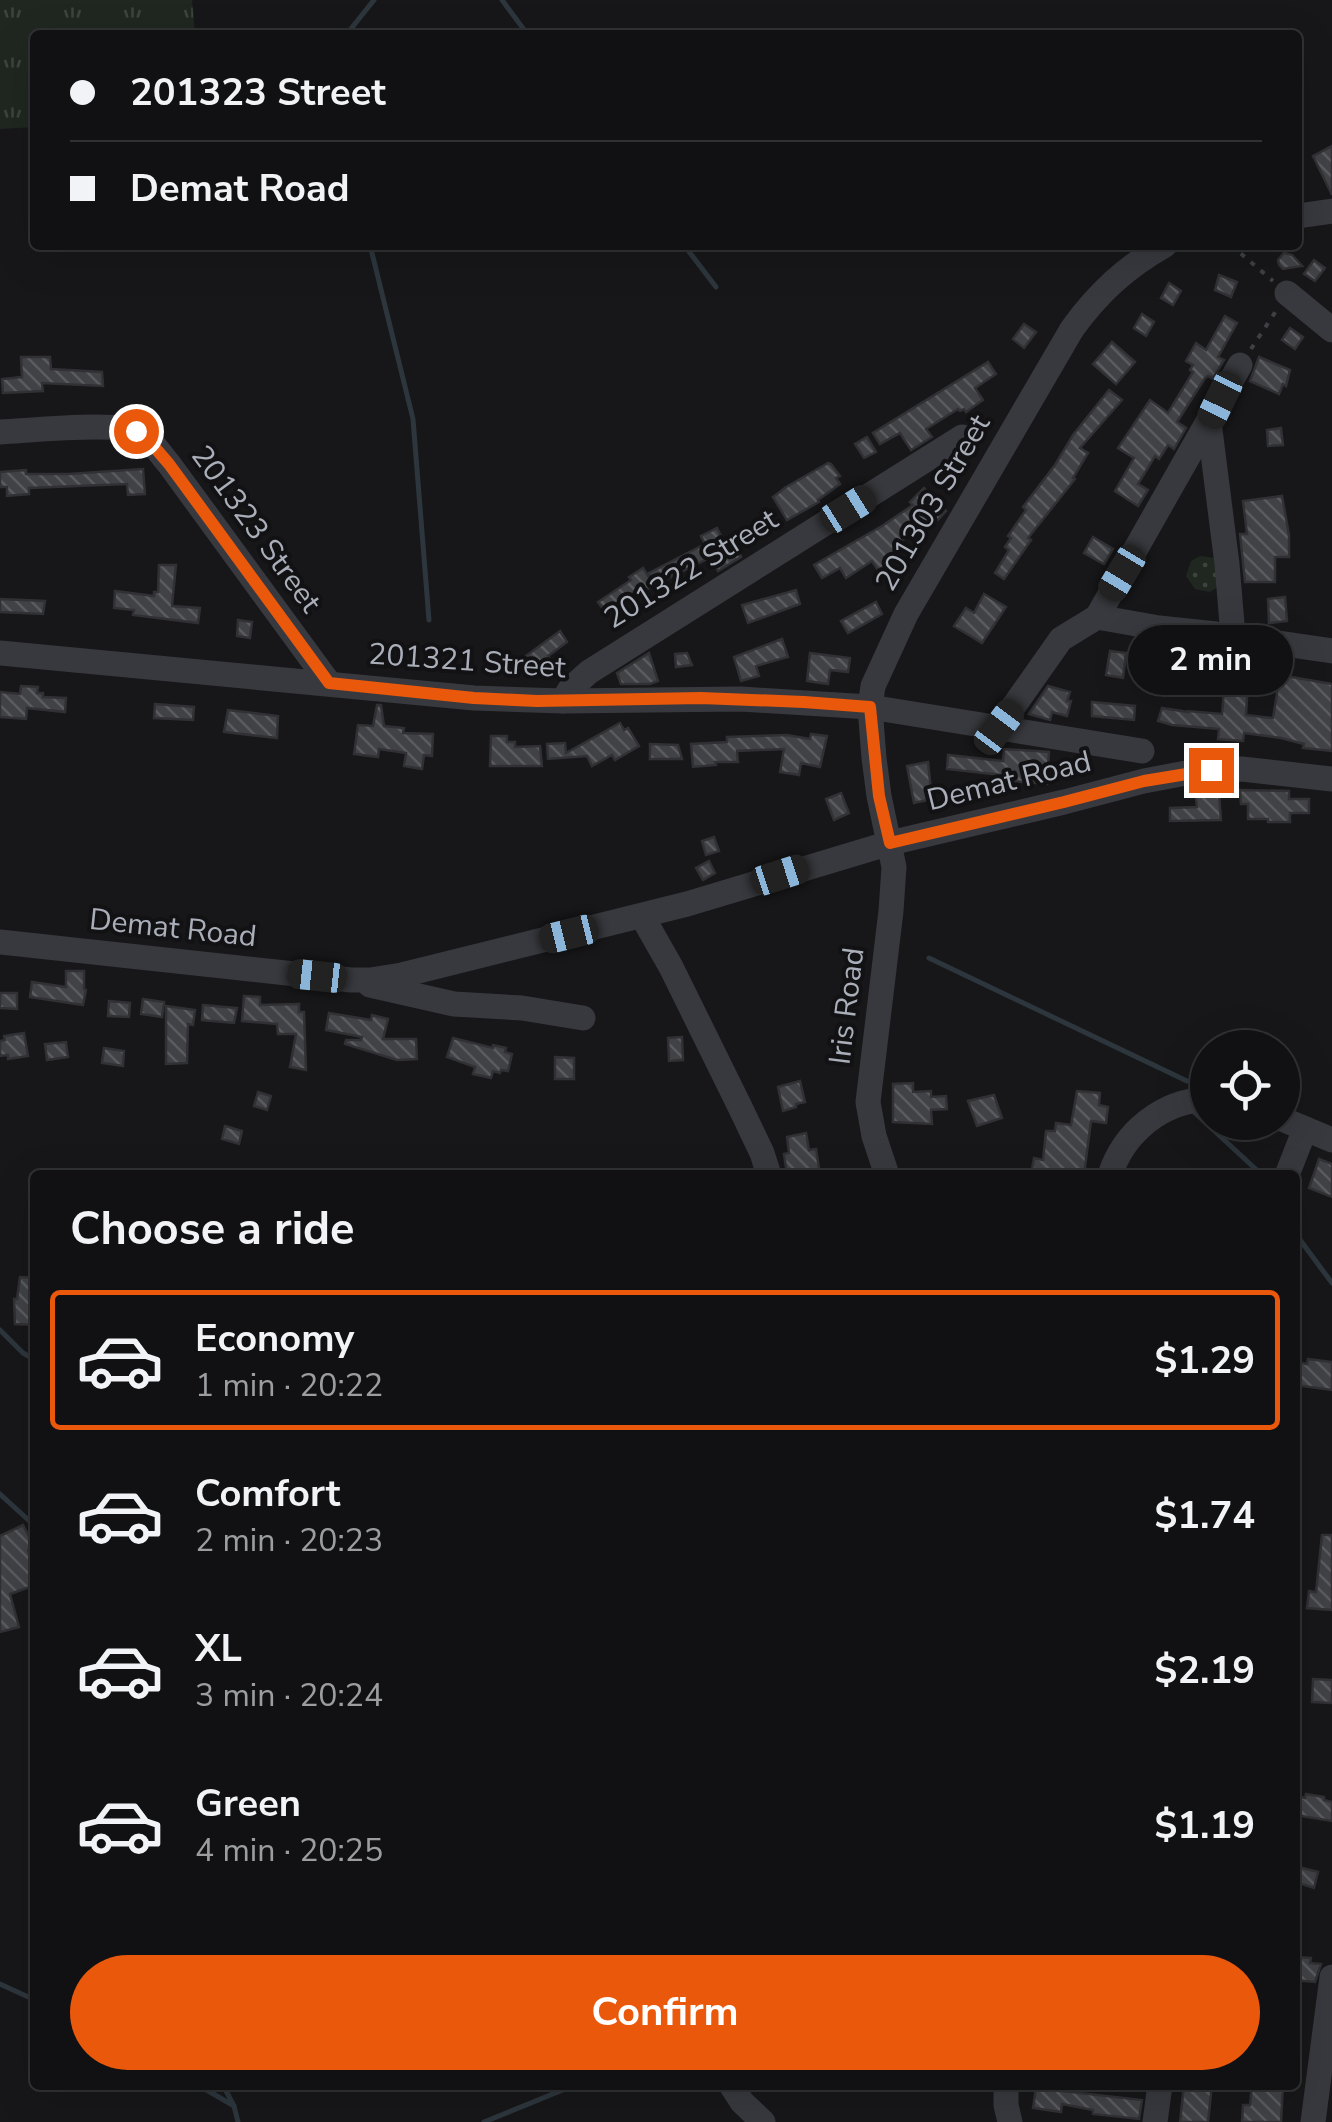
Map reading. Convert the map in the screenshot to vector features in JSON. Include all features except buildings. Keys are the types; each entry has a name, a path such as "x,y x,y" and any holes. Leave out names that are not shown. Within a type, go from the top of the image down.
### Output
{"street":[{"path":"1302,215 1332,211"},
{"name":"201303 Street","path":"890,843 879,796 870,707 874,686 906,614 1072,329 1105,287 1157,250"},
{"path":"1288,293 1332,330"},
{"path":"999,727 1061,639 1097,617 1240,365"},
{"path":"1209,422 1228,564 1233,636"},
{"name":"201323 Street","path":"0,432 107,427 144,435 329,683"},
{"name":"201322 Street","path":"563,702 570,689 589,672 962,437"},
{"path":"1097,617 1332,652"},
{"name":"201321 Street","path":"0,653 474,698 563,702 701,698 870,707 1142,751"},
{"name":"Demat Road","path":"0,942 370,980 642,916 890,843 1186,772 1242,768 1332,780"},
{"name":"Iris Road","path":"884,1170 868,1102 894,890 890,843"},
{"path":"642,916 742,1109 767,1170"},
{"path":"351,980 454,1004 522,1008 583,1018"},
{"path":"1112,1170 1119,1154 1144,1123 1158,1113 1190,1102"},
{"path":"1300,1127 1332,1140"},
{"path":"1288,1170 1292,1140"},
{"path":"1313,2122 1332,1977"},
{"path":"735,2090 762,2122"},
{"path":"1006,2090 1010,2122"},
{"path":"1156,2122 1159,2090"}],"path":[{"path":"1237,250 1288,293 1240,365"}],"green space":[{"path":"0,0 192,0 195,30 30,30 30,127 0,129"},
{"path":"1200,556 1215,558 1219,586 1210,592 1195,589 1186,576 1191,561"}],"waterway":[{"path":"350,30 374,0"},
{"path":"502,0 524,30"},
{"path":"371,250 413,419 429,620"},
{"path":"688,250 716,287"},
{"path":"929,958 1187,1081"},
{"path":"1224,1140 1257,1170"},
{"path":"1300,1240 1332,1283"},
{"path":"0,1330 30,1357"},
{"path":"0,1494 30,1521"},
{"path":"0,1984 30,1998"},
{"path":"207,2090 234,2106"},
{"path":"226,2090 238,2122"},
{"path":"484,2122 563,2090"}],"route":[{"path":"136,431 169,464 329,683 537,701 701,698 870,707 879,796 890,843 1144,781 1211,770"}]}
